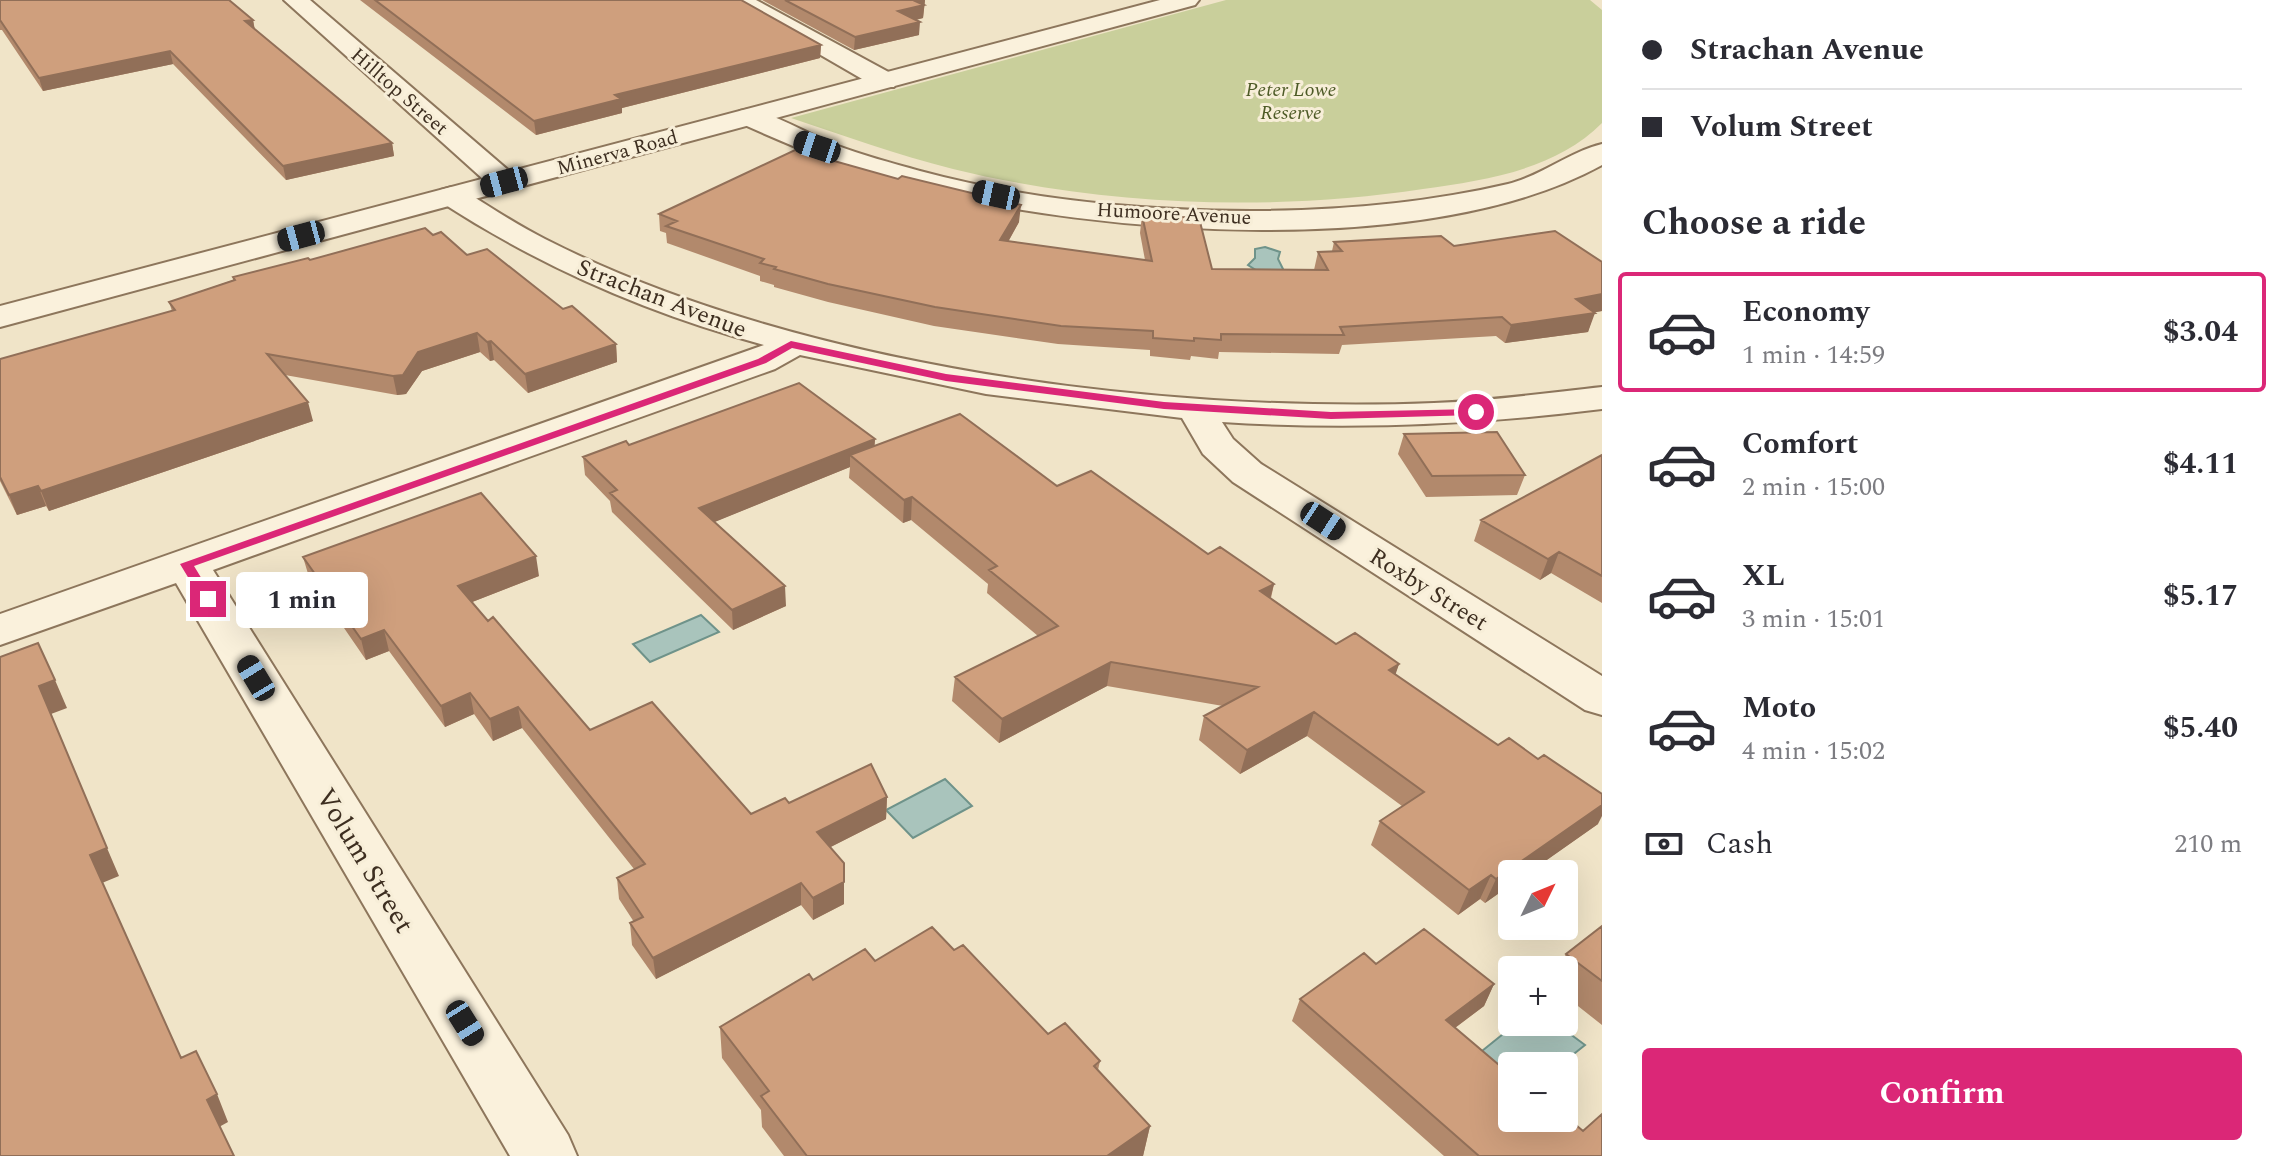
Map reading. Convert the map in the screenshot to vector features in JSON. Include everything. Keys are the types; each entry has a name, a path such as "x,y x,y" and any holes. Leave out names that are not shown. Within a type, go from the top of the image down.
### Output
{"street":[{"name":"Hilltop Street","path":"296,0 504,182"},
{"path":"738,0 885,81"},
{"name":"Minerva Road","path":"0,317 1187,0"},
{"name":"Humoore Avenue","path":"750,117 797,141 942,184 1031,201 1122,213 1360,218 1514,192 1566,173 1602,153"},
{"path":"1566,173 1602,187"},
{"name":"Strachan Avenue","path":"452,196 547,253 614,282 791,345 946,378 1072,396 1195,408 1331,415 1461,412 1602,398"},
{"path":"0,630 762,361 791,345"},
{"name":"Roxby Street","path":"1195,408 1217,446 1247,473 1602,698"},
{"name":"Volum Street","path":"187,564 545,1156"}],"green space":[{"name":"Peter Lowe Reserve","path":"1226,0 1590,0 1602,10 1602,123 1563,152 1495,177 1365,196 1247,203 1128,198 1010,181 912,158 791,118"}],"water":[{"path":"1265,247 1280,252 1278,259 1283,269 1279,272 1259,272 1248,265 1255,258 1255,249"},
{"path":"701,615 719,632 650,662 633,644"},
{"path":"945,779 972,806 913,838 886,810"},
{"path":"1501,1036 1573,1036 1585,1045 1576,1052 1498,1052 1498,1073 1477,1055"}],"building":[{"path":"0,0 229,0 253,20 245,21 392,143 283,166 170,51 39,78 0,20"},
{"path":"375,0 741,0 821,45 615,95 621,99 534,121"},
{"path":"785,0 921,0 915,1 924,5 898,11 920,22 855,37"},
{"path":"795,150 898,179 902,176 1021,205 1000,240 1152,261 1142,215 1199,218 1212,269 1328,270 1318,252 1342,251 1334,242 1441,236 1454,246 1555,231 1602,262 1602,294 1576,299 1595,313 1511,325 1502,317 1340,327 1344,335 1221,334 1221,340 1194,338 1194,341 1153,338 1153,331 1061,326 935,307 828,284 774,269 776,267 760,263 764,259 666,226 677,221 659,214"},
{"path":"425,228 433,235 441,232 467,255 487,249 563,309 572,306 616,344 525,374 491,341 487,342 477,333 418,352 403,375 393,376 267,354 308,402 41,491 38,486 9,495 0,477 0,359 175,310 169,302 235,280 233,277 310,260"},
{"path":"799,383 875,439 699,508 785,586 732,610 610,493 617,490 583,457 626,441 629,445"},
{"path":"960,414 1057,486 1091,471 1208,554 1220,547 1274,584 1260,591 1336,644 1355,633 1399,664 1389,670 1498,745 1509,738 1538,759 1544,755 1602,794 1602,805 1523,860 1498,860 1498,878 1491,875 1469,890 1380,821 1424,792 1314,712 1247,750 1204,716 1258,687 1111,662 1002,719 955,677 1058,626 989,570 997,566 912,497 904,500 850,455"},
{"path":"1497,432 1525,475 1432,476 1404,434"},
{"path":"1602,455 1602,576 1559,552 1548,559 1481,520"},
{"path":"481,493 536,556 458,586 488,621 493,617 590,730 652,702 751,814 785,798 789,803 871,764 887,797 817,832 844,863 844,882 813,898 801,883 653,958 630,923 643,917 617,878 645,864 518,707 490,719 470,693 441,706 384,630 361,639 303,557"},
{"path":"38,643 55,680 39,686 107,848 90,855 181,1058 196,1051 217,1094 207,1100 234,1156 0,1156 0,657"},
{"path":"1602,926 1602,981 1578,963 1578,956 1566,954"},
{"path":"932,927 954,950 963,945 1048,1034 1065,1023 1100,1061 1094,1066 1150,1126 1107,1156 807,1156 761,1096 769,1091 720,1027 809,974 813,980 865,949 875,961"},
{"path":"1424,929 1494,984 1446,1020 1498,1064 1498,1132 1578,1132 1578,1127 1583,1131 1602,1114 1602,1156 1479,1156 1300,999 1364,953 1376,964"}],"route":[{"path":"208,599 187,564 762,361 791,345 946,378 1164,405 1331,415 1476,412"}]}
